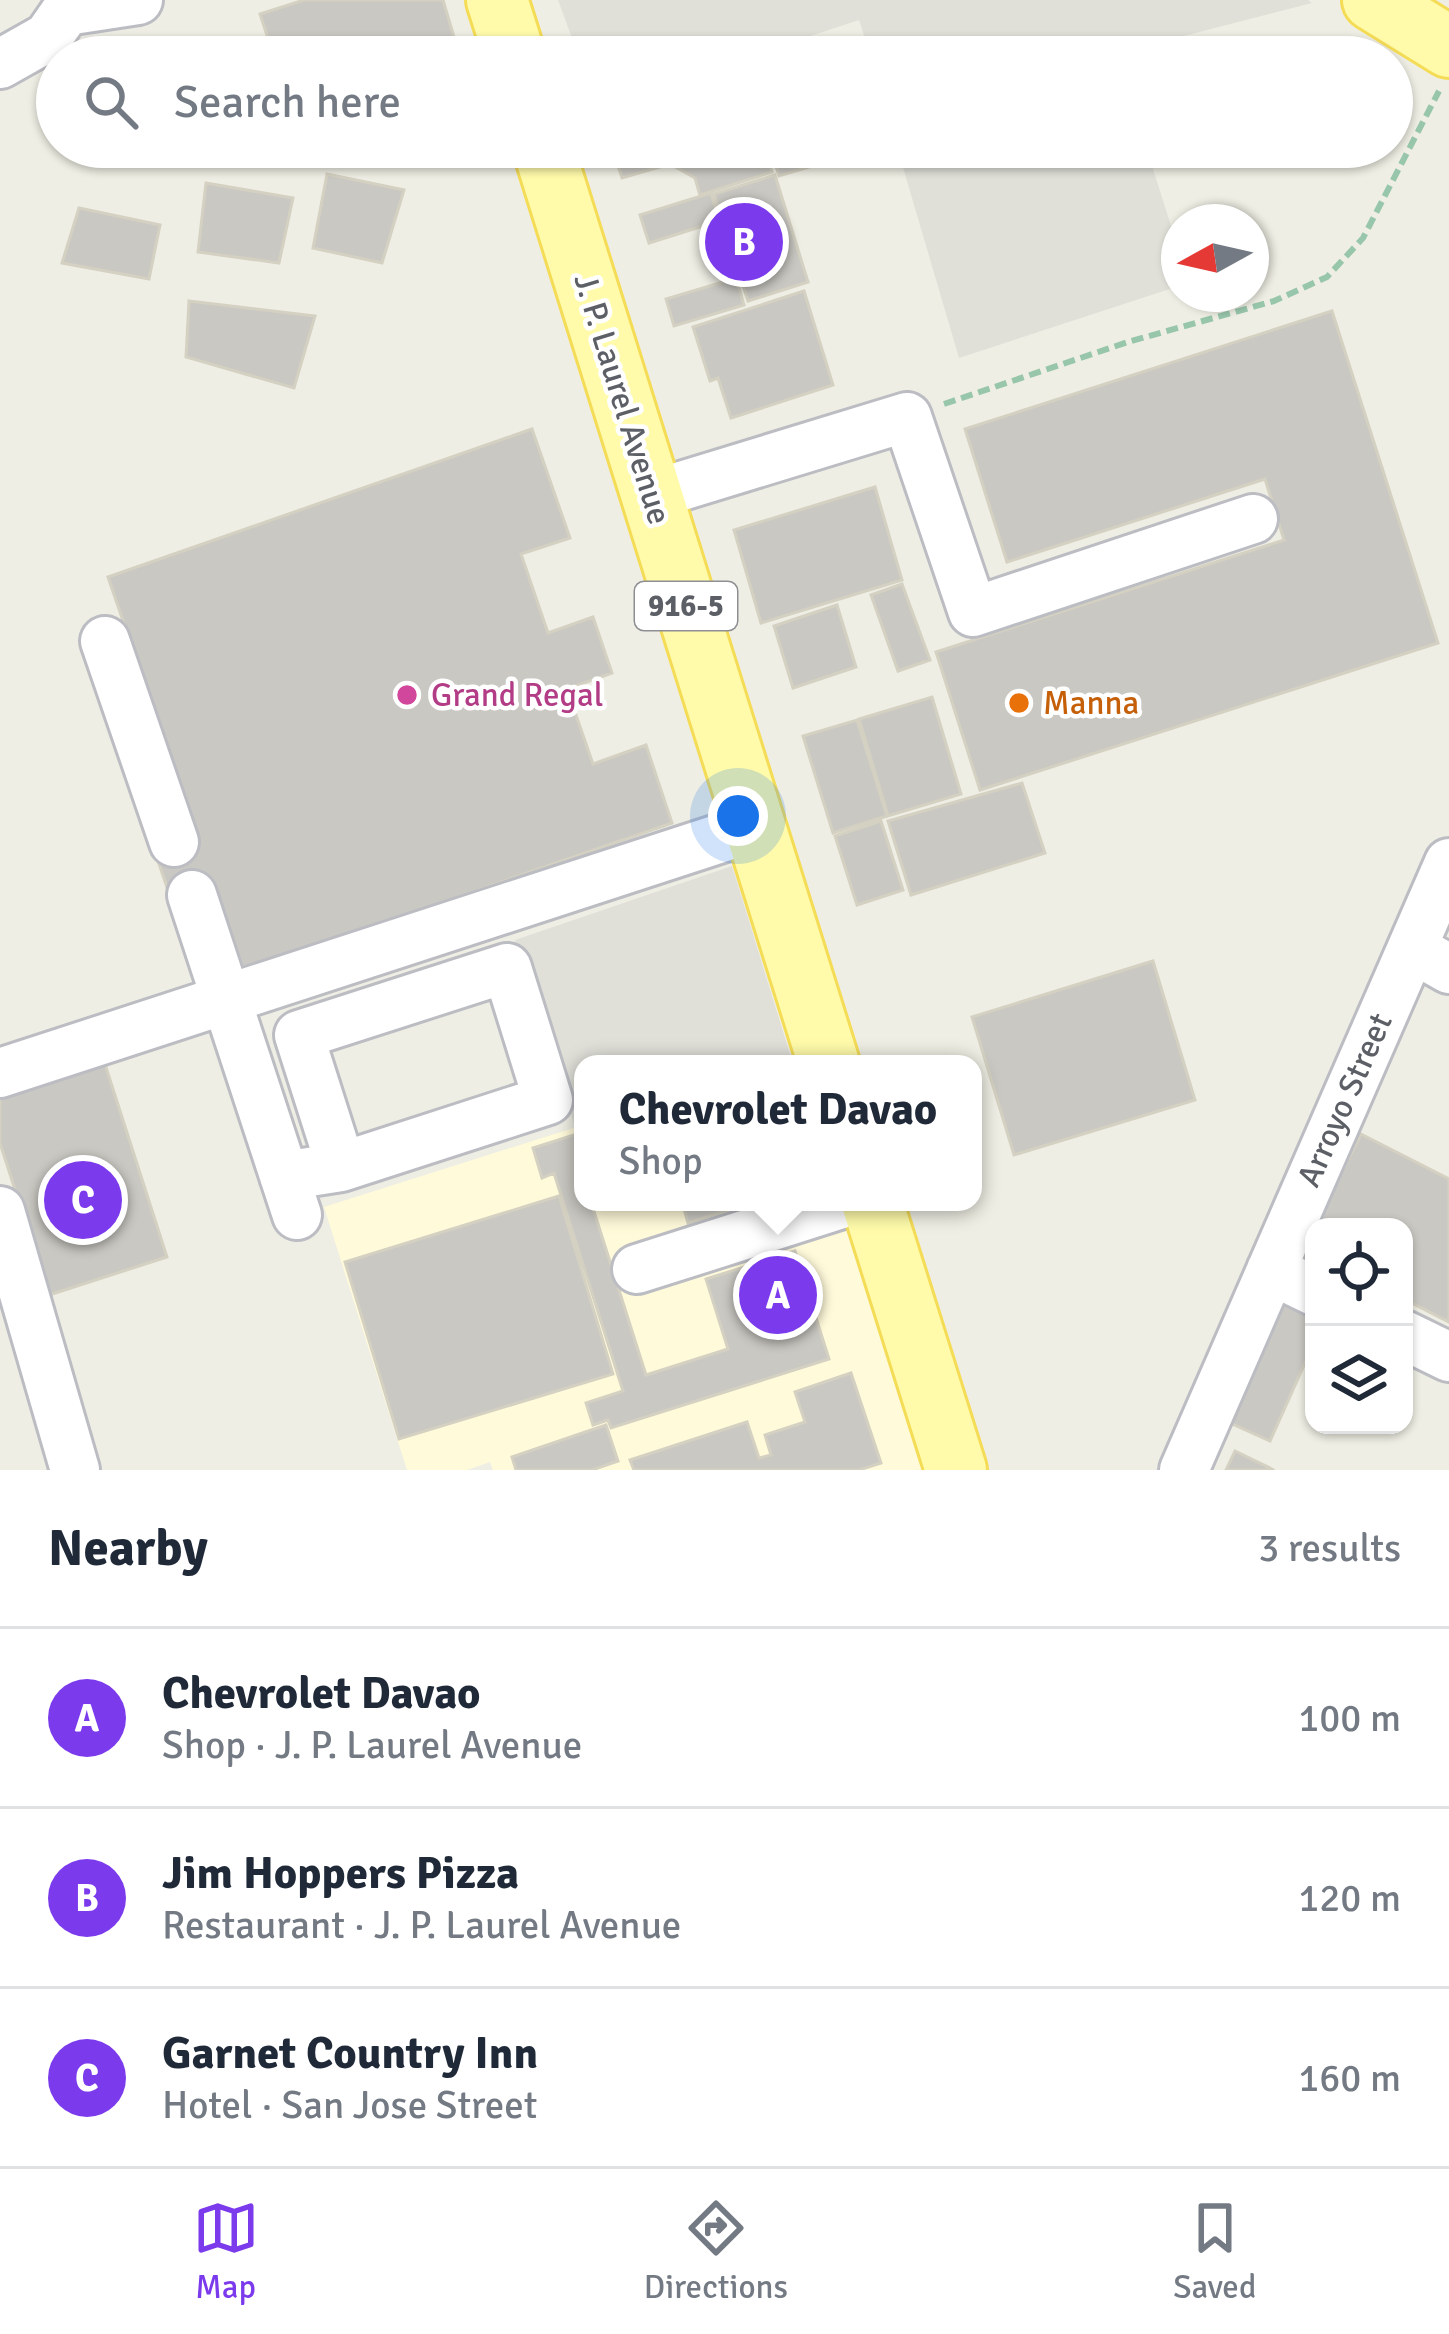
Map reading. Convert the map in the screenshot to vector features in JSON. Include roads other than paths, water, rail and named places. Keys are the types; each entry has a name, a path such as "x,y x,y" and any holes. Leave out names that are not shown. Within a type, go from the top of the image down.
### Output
{"main road":[{"path":"497,0 508,36"},
{"path":"1373,0 1449,47"},
{"name":"J. P. Laurel Avenue","path":"550,168 826,1055"},
{"path":"875,1211 956,1470"}],"street":[{"path":"49,36 66,11 138,0"},
{"path":"0,64 36,44"},
{"path":"652,495 907,416 973,612 1253,519"},
{"path":"104,641 174,842"},
{"path":"0,1073 755,826"},
{"name":"Arroyo Street","path":"1184,1470 1271,1270 1430,959 1449,863"},
{"path":"192,895 291,1196 341,1167 548,1100 507,968 299,1035 341,1167"},
{"path":"0,1210 74,1470"},
{"path":"638,1269 820,1211"},
{"path":"1271,1270 1305,1287"},
{"path":"1413,1340 1449,1358"}],"place":[{"name":"Jim Hoppers Pizza","path":"744,242"},
{"name":"Grand Regal","path":"407,695"},
{"name":"Manna","path":"1019,703"},
{"name":"Garnet Country Inn","path":"83,1200"},
{"name":"Chevrolet Davao","path":"778,1295"}]}
